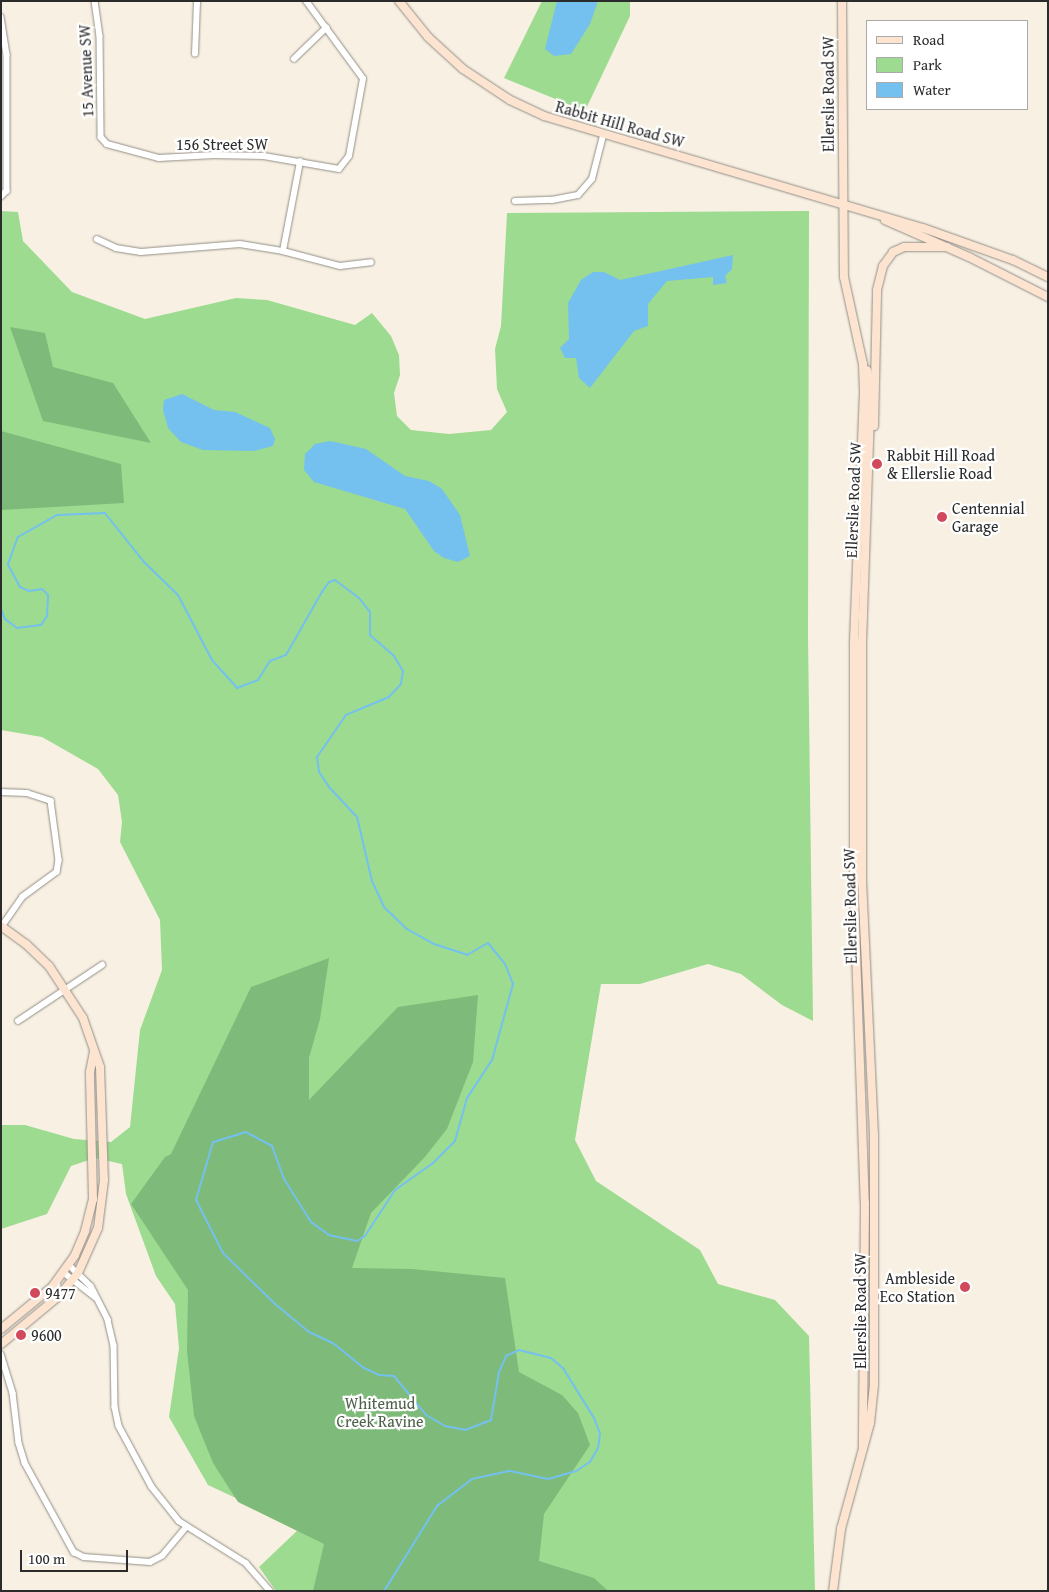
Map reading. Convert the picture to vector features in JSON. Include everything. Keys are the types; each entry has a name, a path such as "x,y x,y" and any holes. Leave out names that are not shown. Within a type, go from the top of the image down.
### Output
{"main road":[{"name":"Rabbit Hill Road SW","path":"400,1 428,37 475,78 544,116 603,136 869,211 993,252 1048,277"},
{"name":"Ellerslie Road SW","path":"833,1591 841,1529 872,1409 874,1368 874,1135 862,881 863,634 871,389 863,364 844,277 842,1"},
{"name":"Rabbit Hill Road SW","path":"869,211 902,229 947,247 1048,297"},
{"path":"869,458 876,415 878,277 888,258 904,247 947,247"},
{"name":"Ellerslie Road SW","path":"863,364 855,570 854,722 854,894 865,1202 863,1448"},
{"path":"1,1344 50,1305 78,1273 94,1243 103,1194 102,1085 94,1051 83,1018 66,987 39,956 2,927"},
{"path":"1,1329 42,1296 69,1265 85,1231 93,1199 90,1072 94,1051"}],"street":[{"name":"15 Avenue SW","path":"95,1 100,36 103,141"},
{"path":"195,54 197,1"},
{"path":"294,59 326,28 306,1"},
{"path":"1,17 7,55 7,190 2,196"},
{"name":"156 Street SW","path":"103,141 144,156 159,158 232,155 300,162 333,168 344,166 349,156 363,79 326,28"},
{"path":"515,200 552,200 578,195 592,179 603,136"},
{"path":"283,251 300,162"},
{"path":"97,239 116,248 141,252 174,251 225,244 283,251 340,266 371,262"},
{"path":"1,792 27,793 51,801 59,860 57,872 24,897 2,927"},
{"path":"18,1021 66,987 102,965"},
{"path":"69,1265 91,1286 113,1337 115,1407 123,1436 158,1497 186,1527 246,1563 270,1591"},
{"path":"63,1272 95,1297"},
{"path":"1,1354 3,1367 13,1393 19,1443 28,1471 74,1552 84,1557 150,1562 162,1556 186,1527"}],"green space":[{"path":"542,1 630,1 630,16 585,111 504,78"},
{"path":"1,211 18,212 23,241 72,292 145,319 236,298 267,300 355,325 372,313 391,336 399,355 400,375 394,393 397,416 411,430 449,434 491,430 507,412 497,389 495,349 501,326 507,213 809,211 808,635 813,1021 782,1005 741,974 708,964 640,984 601,984 575,1140 596,1181 700,1250 718,1284 775,1300 809,1336 815,1591 276,1591 259,1567 300,1528 208,1485 169,1417 179,1348 175,1304 156,1276 126,1194 122,1164 95,1158 71,1166 47,1214 1,1229 1,1125 25,1125 74,1139 111,1142 130,1127 140,1030 162,970 160,920 120,842 122,822 118,795 98,769 42,737 1,730"},
{"path":"10,327 45,333 53,367 113,383 151,443 43,421"},
{"path":"1,431 121,464 124,503 1,510"},
{"name":"Whitemud Creek Ravine","path":"329,958 320,1019 309,1058 309,1100 398,1007 478,995 473,1062 447,1129 424,1158 371,1213 352,1268 412,1269 505,1278 519,1372 562,1395 578,1413 590,1445 544,1514 539,1561 594,1578 608,1591 313,1591 324,1544 238,1502 213,1463 194,1416 187,1351 188,1290 131,1204 165,1157 171,1154 251,987"}],"water":[{"path":"557,1 598,1 590,24 571,54 554,56 545,49"},
{"path":"733,255 732,269 725,276 727,283 713,285 713,277 667,281 648,304 648,326 634,331 590,388 579,378 576,358 565,358 560,348 569,339 568,303 581,280 593,272 604,272 620,280"},
{"path":"182,394 214,410 235,412 270,428 275,439 273,446 254,451 203,450 181,442 168,428 163,410 164,400"},
{"path":"330,441 366,449 405,476 429,481 442,489 460,515 470,556 458,562 444,558 434,551 405,509 314,482 304,470 305,454 315,444"}],"waterway":[{"path":"1,609 5,619 17,628 41,625 47,616 48,595 42,589 29,591 20,587 8,564 18,537 57,515 105,513 144,562 178,595 212,660 237,688 258,680 270,661 286,655 322,592 329,582 335,580 359,598 370,612 370,635 394,656 403,671 401,684 389,697 346,715 317,757 319,772 329,787 357,817 372,881 384,907 407,929 434,944 467,955 488,943 505,964 513,984 492,1060 467,1098 455,1141 433,1163 395,1190 365,1236 357,1241 329,1235 311,1222 284,1179 272,1146 246,1132 213,1142 196,1200 223,1253 275,1304 309,1332 333,1343 364,1368 379,1375 394,1376 426,1415 445,1426 465,1430 491,1420 499,1372 506,1356 519,1350 551,1358 563,1368 594,1418 600,1434 598,1448 590,1462 576,1471 548,1479 509,1471 472,1479 437,1506 384,1591"}],"place":[{"name":"Rabbit Hill Road & Ellerslie Road","path":"877,464"},
{"name":"Centennial Garage","path":"942,517"},
{"name":"Ambleside Eco Station","path":"965,1287"},
{"name":"9477","path":"35,1293"},
{"name":"9600","path":"21,1335"}]}
